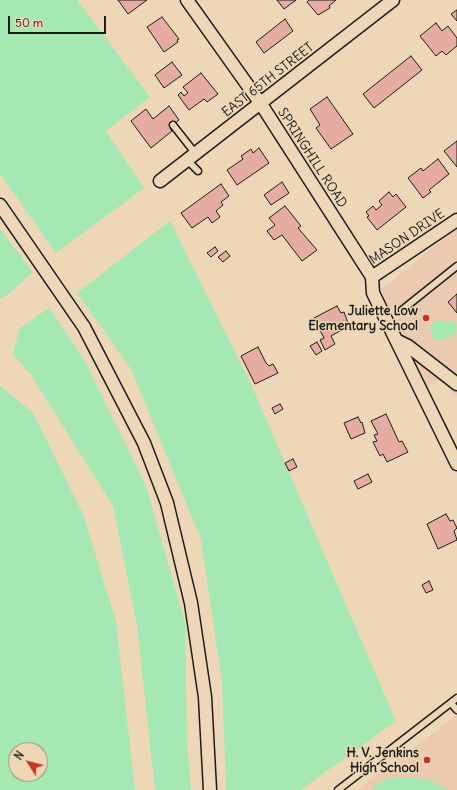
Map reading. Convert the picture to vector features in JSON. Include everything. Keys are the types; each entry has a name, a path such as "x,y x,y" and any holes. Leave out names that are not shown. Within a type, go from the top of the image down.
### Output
{"street":[{"name":"SPRINGHILL ROAD","path":"187,0 261,104 372,277 373,293 457,464"},
{"name":"EAST 65TH STREET","path":"160,181 393,0"},
{"path":"0,205 84,327 144,443 167,503 192,610 205,697 210,790"},
{"name":"MASON DRIVE","path":"372,277 457,220"},
{"path":"396,340 408,346 457,384"}],"lane":[{"path":"173,125 198,171"},
{"path":"402,310 457,266"},
{"path":"338,790 457,698"},
{"path":"451,702 457,710"}],"shaded area":[{"name":"Juliette Low Elementary School","path":"457,228 457,397 440,380 428,386 381,290"},
{"name":"H. V. Jenkins High School","path":"457,715 457,790 357,790 436,731"}],"green space":[{"path":"0,0 77,0 150,97 106,131 144,188 56,253 0,174"},
{"path":"170,221 250,382 396,721 301,790 226,790 222,682 201,540 131,369 77,293"},
{"path":"0,229 33,272 6,296 0,298"},
{"path":"49,308 84,359 146,486 185,623 187,742 191,790 155,790 137,626 113,506 31,375 13,354 19,329"},
{"path":"435,320 454,322 457,327 455,333 449,338 433,339 430,329"},
{"path":"0,386 33,413 83,514 116,621 135,790 0,790"},
{"path":"405,777 427,779 450,790 370,790 385,779"}],"building":[{"path":"118,0 147,0 128,14"},
{"path":"277,0 296,0 284,9"},
{"path":"309,0 336,0 329,6 330,8 318,15 307,2"},
{"path":"457,10 457,21 451,14"},
{"path":"162,17 179,39 177,40 178,42 164,52 147,27"},
{"path":"285,19 293,31 264,53 256,42"},
{"path":"436,23 442,31 448,26 457,38 457,46 446,55 442,51 436,56 420,36"},
{"path":"411,56 422,70 374,108 363,94"},
{"path":"172,62 182,75 164,88 155,75"},
{"path":"201,73 218,94 207,102 204,99 189,110 178,95 181,92 184,96 188,93 183,87"},
{"path":"327,97 353,134 331,149 316,128 320,125 310,109"},
{"path":"169,106 179,120 170,128 172,131 151,148 131,121 146,109 153,119"},
{"path":"457,141 457,167 444,151"},
{"path":"259,148 269,163 237,185 227,170 243,159 241,156 251,149 253,153"},
{"path":"438,159 449,174 429,190 431,192 423,198 408,178 421,168 423,171"},
{"path":"282,182 289,193 271,205 264,195"},
{"path":"221,184 229,196 221,202 223,205 216,211 220,217 212,223 208,217 192,228 181,213"},
{"path":"389,192 393,197 396,194 406,207 377,230 367,217 369,216 366,212 373,206 376,210 382,205 379,201"},
{"path":"285,206 301,226 298,228 317,250 302,261 282,235 274,240 267,231 275,225 269,218"},
{"path":"215,247 218,251 211,257 207,253"},
{"path":"226,251 230,256 223,262 218,257"},
{"path":"457,294 457,313 448,302"},
{"path":"337,306 341,313 344,312 349,326 331,336 335,344 325,350 320,340 324,338 314,318"},
{"path":"317,342 322,351 316,355 310,346"},
{"path":"258,347 266,363 269,366 273,364 278,373 255,384 241,356"},
{"path":"280,404 283,409 275,414 272,408"},
{"path":"386,414 399,442 402,441 408,452 387,462 383,454 380,456 373,442 377,441 374,435 378,434 371,421"},
{"path":"358,417 361,423 362,422 365,433 351,439 344,423"},
{"path":"293,459 297,467 289,471 285,463"},
{"path":"368,474 372,482 358,489 354,481"},
{"path":"446,514 450,521 453,520 457,528 454,531 457,540 438,549 427,524"},
{"path":"429,581 433,590 426,593 422,585"}],"place":[{"name":"Juliette Low Elementary School","path":"426,318"},
{"name":"H. V. Jenkins High School","path":"427,760"}]}
